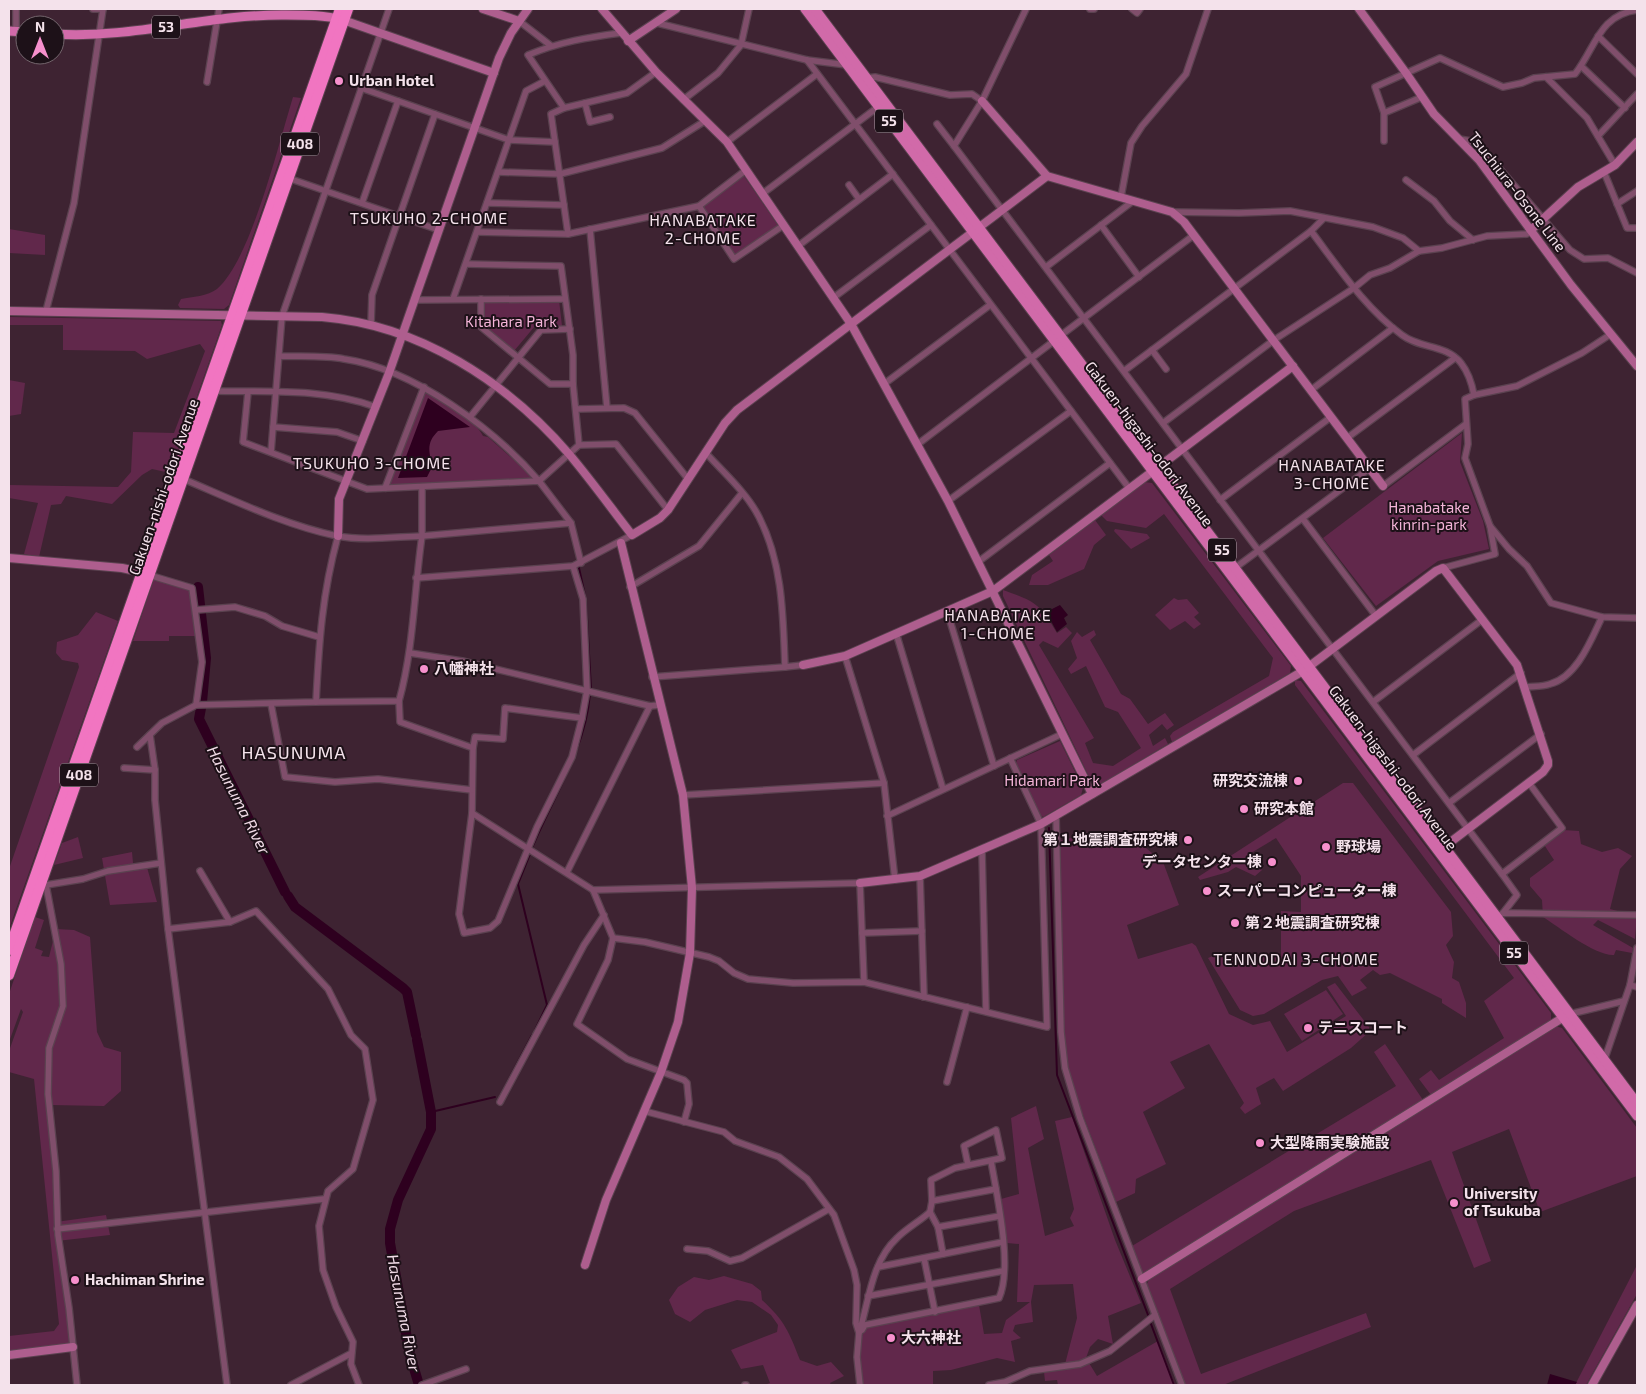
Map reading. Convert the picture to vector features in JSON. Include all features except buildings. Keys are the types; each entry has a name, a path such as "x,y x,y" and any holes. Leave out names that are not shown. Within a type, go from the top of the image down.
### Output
{"highway":[{"name":"Gakuen-nishi-odori Avenue","path":"9,950 145,574 340,16 348,9"},
{"name":"Gakuen-nishi-odori Avenue","path":"179,477 213,391 236,315 288,178 340,16"},
{"name":"Gakuen-nishi-odori Avenue","path":"9,975 44,884 145,574"}],"main road":[{"name":"Gakuen-higashi-odori Avenue","path":"805,9 1156,468 1566,1015"},
{"name":"Gakuen-higashi-odori Avenue","path":"815,9 867,78 976,231"},
{"name":"53","path":"65,34 100,36 218,13 340,16"},
{"name":"Gakuen-higashi-odori Avenue","path":"1441,849 1500,915 1566,1015 1637,1116"},
{"name":"55","path":"1566,1015 1605,1058 1637,1103"}],"street":[{"path":"46,312 74,203 103,9 94,9"},
{"path":"271,452 282,316 389,9"},
{"path":"483,9 519,21 550,45"},
{"path":"316,702 319,637 326,580 338,536 338,508 346,482 415,300 494,73 519,21 528,9"},
{"path":"602,9 656,72 727,142 851,324 948,501 1092,794"},
{"path":"628,41 676,9"},
{"path":"683,100 718,73 741,45 749,9"},
{"path":"954,146 982,101 1026,9"},
{"path":"1132,9 1137,13 1140,9"},
{"path":"1121,197 1131,143 1142,126 1186,74 1208,9"},
{"name":"Tsuchiura-Osone Line","path":"1359,9 1438,119 1478,160 1571,285 1637,366"},
{"path":"1384,141 1384,113 1375,87 1440,58 1503,87 1534,78 1575,74 1606,23 1616,15 1637,10"},
{"path":"207,82 218,13"},
{"path":"340,16 381,33 494,73"},
{"path":"657,23 807,60 847,65"},
{"path":"564,108 528,55 550,45 621,33"},
{"path":"1598,36 1637,74"},
{"path":"807,60 1129,488"},
{"path":"1581,66 1625,108"},
{"path":"568,234 551,114 564,108 627,93 656,72"},
{"path":"727,142 817,74"},
{"path":"867,78 872,76 950,95 972,94 982,101 1048,176 1172,212 1239,213 1282,210 1373,227 1403,238 1419,250"},
{"path":"1546,77 1587,118 1615,165"},
{"path":"453,299 526,91 545,81"},
{"path":"361,88 509,140 555,142"},
{"path":"1598,136 1637,94"},
{"path":"1384,113 1422,98"},
{"path":"362,204 398,101"},
{"path":"585,103 590,122 610,117"},
{"path":"762,194 874,110"},
{"path":"371,324 372,295 436,114"},
{"path":"498,172 560,174 662,148 706,121"},
{"path":"937,124 1517,895 1500,915"},
{"path":"1459,139 1471,141 1488,155 1570,250 1584,259 1608,258 1637,273"},
{"path":"1163,423 1274,340 1354,288 1370,275 1390,268 1419,250 1442,248 1487,236 1527,234 1541,218 1578,188 1615,165 1637,142"},
{"path":"477,232 568,234 699,206 746,170"},
{"path":"1604,172 1627,228 1637,228"},
{"path":"798,246 893,174"},
{"path":"416,578 573,566 581,564 621,543 660,518 668,510 705,452 737,410 1048,176"},
{"path":"288,178 439,230"},
{"path":"1406,180 1434,201 1450,220 1473,240"},
{"path":"848,185 859,199"},
{"path":"1618,204 1637,191"},
{"path":"1046,267 1133,200"},
{"path":"487,203 564,205"},
{"path":"699,206 734,259 784,225"},
{"path":"1172,212 1184,222 1383,486 1466,424"},
{"path":"1124,371 1311,231 1324,218"},
{"path":"833,298 930,224"},
{"path":"1101,225 1139,277"},
{"path":"590,229 607,408"},
{"path":"1311,231 1354,288 1376,313 1393,328 1404,337 1446,351 1461,363 1472,383 1474,395"},
{"path":"1064,333 1194,235"},
{"path":"466,264 561,266 573,354 573,384 577,409 579,445"},
{"path":"481,299 480,328 550,384 573,384"},
{"path":"415,300 565,299"},
{"path":"884,384 990,305"},
{"path":"9,311 325,317 371,324 402,334 452,356 494,386 545,429 568,453 632,535"},
{"path":"1311,390 1393,328"},
{"path":"470,418 541,330 570,329"},
{"path":"593,890 860,883 894,880 920,876 1041,824 1306,669 1436,571 1495,554 1490,526 1465,458 1468,444 1465,399 1474,395 1517,386 1582,353 1611,334"},
{"path":"918,444 1050,344"},
{"path":"1152,350 1166,370"},
{"path":"279,356 342,358 358,361 424,388 470,418 521,460 571,523 581,564"},
{"path":"1347,438 1455,358"},
{"path":"652,677 785,667 845,656 993,591 1293,366"},
{"path":"385,488 424,388"},
{"path":"213,391 324,393 349,397 376,407"},
{"path":"248,392 243,442 367,489 539,481 579,445 616,444 668,510"},
{"path":"577,409 624,408 641,419 688,479"},
{"path":"948,501 1071,412"},
{"path":"1220,500 1331,417"},
{"path":"273,427 338,432 363,441"},
{"path":"705,452 742,492 759,516 781,584 785,667"},
{"path":"978,562 1110,463"},
{"path":"1239,565 1370,468"},
{"path":"179,477 280,518 338,536 364,538 422,536 571,523"},
{"path":"422,487 422,536 416,578 410,653 399,701 400,722 473,748"},
{"path":"630,587 699,546 742,492"},
{"path":"1302,519 1376,616"},
{"path":"1490,526 1509,549 1527,566 1551,603 1602,617 1637,618"},
{"path":"585,1265 606,1200 662,1072 678,1022 690,953 692,888 683,795 652,677 621,543"},
{"path":"9,558 112,567 145,574 192,588 197,610 202,662 196,705"},
{"path":"573,566 583,599 587,690 582,718 572,757 536,827 498,920 490,928 464,933 459,914 472,813 473,748 475,737 503,739 505,708 582,718"},
{"path":"1441,849 1529,783 1548,765 1548,755 1521,674 1483,619 1443,568"},
{"path":"197,610 235,607 265,616 282,626 319,637"},
{"path":"946,611 994,766"},
{"path":"1526,687 1549,685 1557,682 1582,659 1602,617"},
{"path":"1373,702 1483,619"},
{"path":"896,633 943,790"},
{"path":"410,653 462,661 650,706 659,705"},
{"path":"845,656 884,783 894,880"},
{"path":"1413,755 1521,674"},
{"path":"137,747 162,724 196,705 399,701"},
{"path":"271,704 286,777 334,782 378,779 472,790"},
{"path":"566,872 650,706"},
{"path":"887,816 1062,734"},
{"path":"1449,803 1541,734"},
{"path":"150,735 155,770 155,800 168,928 227,1385"},
{"path":"613,938 645,942 719,961 734,973 748,979 793,982 864,982 1047,1027 1041,824 1010,758"},
{"path":"124,768 155,770"},
{"path":"683,795 884,783"},
{"path":"1502,874 1562,828 1529,783"},
{"path":"472,813 593,890 613,938 608,960 577,1024 620,1055 687,1083 689,1104 684,1122"},
{"path":"1056,815 1061,1032 1065,1068 1080,1118 1182,1385"},
{"path":"982,850 986,1011"},
{"path":"77,1385 74,1347 57,1229 56,1171 48,1094 50,1048 60,1021 63,1000 61,964 44,884 83,880 108,871 161,863"},
{"path":"200,871 230,922"},
{"path":"920,876 924,997"},
{"path":"860,883 864,982"},
{"path":"168,928 230,922 256,911 328,989 351,1035 365,1048 373,1100 353,1169 331,1187 324,1199 319,1226 323,1270 336,1307 354,1342 354,1350 350,1354 291,1385"},
{"path":"1500,915 1637,914"},
{"path":"500,1102 584,945 604,915"},
{"path":"862,934 922,931"},
{"path":"1605,1058 1630,985 1637,948"},
{"path":"1630,985 1637,987"},
{"path":"1142,1280 1566,1015 1624,1001"},
{"path":"947,1082 967,1007"},
{"path":"644,1112 724,1132 735,1141 779,1157 807,1179 829,1209 844,1238 857,1285 856,1323 859,1333"},
{"path":"943,1254 938,1227 930,1212 932,1201 931,1180 955,1168 1002,1158 996,1130 964,1146 968,1165"},
{"path":"859,1333 865,1326 999,1298 1004,1288 1003,1242 991,1161"},
{"path":"932,1201 996,1189"},
{"path":"57,1229 324,1199"},
{"path":"687,1249 708,1251 730,1261 742,1258 829,1209"},
{"path":"860,1385 857,1357 859,1333 868,1296 878,1267 897,1238 930,1212"},
{"path":"938,1227 1000,1216"},
{"path":"878,1267 1003,1242"},
{"path":"924,1258 935,1312"},
{"path":"868,1296 1003,1271"},
{"path":"1592,1385 1637,1305"},
{"path":"989,1385 1005,1382 1030,1371 1080,1364 1110,1351 1156,1315"},
{"path":"9,1355 74,1347"},
{"path":"350,1354 350,1364 359,1385"},
{"path":"423,1385 466,1370"}],"green space":[{"path":"293,97 301,98 229,305 224,309 180,308 178,305 181,299 205,295 217,289 229,274 241,253 272,170"},
{"path":"744,176 777,224 777,227 734,255 703,209 704,205"},
{"path":"9,229 45,235 45,255 9,253"},
{"name":"Kitahara Park","path":"559,300 562,326 535,326 514,351 479,325 479,301"},
{"path":"9,317 221,321 222,325 170,473 152,469 142,475 112,504 66,496 61,504 51,505 39,557 24,554 38,503 9,498 9,485 118,487 131,472 133,432 174,433 205,351 200,344 147,359 135,351 63,350 63,325 9,325"},
{"path":"9,380 25,383 21,414 9,416"},
{"path":"427,393 467,418 483,436 488,437 533,477 531,479 391,485 390,483 424,394"},
{"name":"Hanabatake kinrin-park","path":"1462,433 1460,462 1483,521 1489,549 1438,561 1376,606 1323,538"},
{"path":"1144,482 1152,483 1291,666 1290,673 1172,742 1170,736 1173,732 1269,676 1273,658 1164,514 1146,528 1107,521 1101,515"},
{"path":"1095,520 1106,535 1094,545 1084,569 1048,585 1029,585 1032,575 1053,561 1049,555"},
{"path":"1115,529 1147,534 1150,538 1131,549 1114,531"},
{"path":"154,579 189,589 196,636 169,636 169,641 133,641"},
{"path":"1003,590 1036,605 1046,615 1057,633 1066,627 1072,633 1058,648 1043,641 1039,645 1094,738 1085,743 1093,763 1113,766 1141,748 1118,712 1105,707 1086,666 1071,674 1068,669 1077,658 1071,641 1077,632 1082,637 1094,630 1096,635 1090,640 1121,694 1130,699 1148,724 1165,713 1174,725 1167,730 1162,724 1149,735 1153,746 1165,738 1168,744 1099,785 1092,783 1003,596"},
{"path":"1174,598 1178,600 1187,599 1199,613 1194,617 1201,624 1194,629 1185,621 1170,630 1155,615"},
{"path":"96,612 118,621 9,929 9,869 79,667 78,663 62,660 56,653 57,642 78,635"},
{"path":"1295,680 1301,681 1551,1013 1551,1021 1431,1095 1419,1079 1431,1070 1439,1080 1504,1038 1484,1001 1514,978 1295,685"},
{"name":"Hidamari Park","path":"1060,741 1083,788 1081,795 1043,817 1040,815 1016,763 1017,760"},
{"path":"1343,783 1353,783 1451,912 1453,936 1446,945 1454,962 1452,978 1459,982 1466,1003 1466,1018 1442,1003 1442,999 1390,973 1380,975 1373,970 1360,980 1367,988 1352,996 1338,976 1322,980 1264,1014 1253,1016 1240,1010 1208,958 1218,954 1224,957 1281,955 1281,911 1301,912 1301,876 1276,838 1251,853 1262,870 1255,876 1236,867 1228,872 1200,880 1198,877"},
{"path":"1563,830 1579,831 1581,844 1602,852 1618,848 1632,856 1620,869 1610,909 1637,916 1635,939 1598,920 1593,925 1633,948 1632,953 1616,950 1614,955 1597,951 1543,917 1542,900 1530,886 1530,878 1554,860 1543,843"},
{"path":"1088,834 1141,844 1163,862 1179,905 1127,925 1138,959 1192,943 1196,946 1229,1014 1253,1025 1270,1021 1287,1052 1346,1016 1327,987 1335,983 1369,1027 1369,1032 1351,1048 1283,1091 1274,1078 1256,1088 1261,1104 1245,1114 1240,1108 1244,1103 1209,1044 1170,1062 1185,1088 1143,1112 1166,1164 1136,1179 1135,1193 1116,1202 1072,1086 1064,1047 1058,841"},
{"path":"78,837 83,858 54,865 62,843"},
{"path":"132,852 133,863 146,864 157,902 110,905 102,858"},
{"path":"35,917 44,920 35,948 43,951 41,956 49,957 56,929 74,930 90,937 97,1032 104,1047 121,1052 121,1091 104,1106 51,1105 56,1222 106,1215 110,1235 57,1241 70,1343 9,1351 9,1336 54,1331 59,1324 34,1079 9,1072 9,1051 23,1012 21,1009 9,1042 9,994"},
{"name":"テニスコート","path":"1326,990 1343,1014 1302,1041 1284,1014"},
{"path":"1555,1026 1562,1028 1637,1128 1637,1176 1540,1212 1509,1129 1452,1152 1491,1261 1474,1268 1431,1160 1294,1211 1170,1289 1201,1374 1366,1313 1371,1327 1223,1385 1185,1385 1147,1284 1150,1277"},
{"path":"1385,1044 1423,1100 1146,1273 1142,1272 1132,1246 1396,1086 1374,1052"},
{"path":"1036,1106 1044,1139 1028,1148 1045,1236 1074,1226 1070,1218 1074,1209 1055,1121 1072,1117 1115,1240 1141,1303 1108,1316 1113,1344 1098,1339 1090,1347 1086,1358 1097,1376 1158,1341 1175,1385 1058,1385 1057,1380 1045,1381 1044,1372 1064,1368 1077,1318 1073,1284 1034,1285 1031,1302 1033,1322 1015,1325 1013,1331 1021,1338 1011,1341 1015,1362 997,1358 951,1370 933,1371 933,1385 862,1385 860,1348 863,1334 867,1328 979,1305 984,1334 1002,1333 1006,1320 1030,1302 1017,1302 1019,1244 1007,1243 1001,1199 1019,1194 1011,1118"},
{"path":"1637,1265 1637,1294 1586,1385 1575,1385"},
{"path":"724,1276 752,1284 761,1291 762,1300 786,1327 800,1360 817,1366 831,1362 844,1376 830,1383 831,1385 764,1385 770,1383 763,1365 741,1369 731,1350 777,1332 778,1325 771,1315 752,1302 737,1300 705,1310 690,1322 675,1314 669,1300 678,1287 694,1277 709,1280"}],"shaded area":[{"path":"428,398 470,427 438,431 431,440 429,448 432,467 427,477 398,478"},
{"path":"1060,605 1068,615 1064,618 1067,624 1057,632 1046,612"},
{"path":"1550,1374 1577,1382 1575,1385 1547,1385"}],"waterway":[{"path":"579,568 586,600 591,689"},
{"name":"Hasunuma River","path":"198,587 206,658 202,702"},
{"path":"532,848 575,754 582,735 590,694"},
{"name":"Hasunuma River","path":"201,708 199,719 285,892"},
{"path":"1049,828 1057,1075 1148,1315"},
{"path":"530,854 518,884 547,1005 535,1030"},
{"name":"Hasunuma River","path":"288,896 295,907 407,992 416,1035"},
{"path":"500,1096 532,1035"},
{"name":"Hasunuma River","path":"417,1040 431,1112 431,1129 398,1200 390,1229 390,1243 410,1355 419,1385"},
{"path":"431,1112 495,1097"},
{"path":"1151,1324 1174,1385"}],"place":[{"name":"Urban Hotel","path":"339,81"},
{"name":"八幡神社","path":"424,669"},
{"name":"研究交流棟","path":"1298,781"},
{"name":"研究本館","path":"1244,809"},
{"name":"第１地震調査研究棟","path":"1188,840"},
{"name":"野球場","path":"1326,847"},
{"name":"データセンター棟","path":"1272,862"},
{"name":"スーパーコンピューター棟","path":"1207,891"},
{"name":"第２地震調査研究棟","path":"1235,923"},
{"name":"テニスコート","path":"1308,1028"},
{"name":"大型降雨実験施設","path":"1260,1143"},
{"name":"University of Tsukuba","path":"1454,1203"},
{"name":"Hachiman Shrine","path":"75,1280"},
{"name":"大六神社","path":"891,1338"}],"district":[{"name":"TSUKUHO 2-CHOME","path":"429,218"},
{"name":"HANABATAKE 2-CHOME","path":"703,229"},
{"name":"TSUKUHO 3-CHOME","path":"372,463"},
{"name":"HANABATAKE 3-CHOME","path":"1332,474"},
{"name":"HANABATAKE 1-CHOME","path":"998,624"},
{"name":"HASUNUMA","path":"294,753"},
{"name":"TENNODAI 3-CHOME","path":"1296,959"}]}
